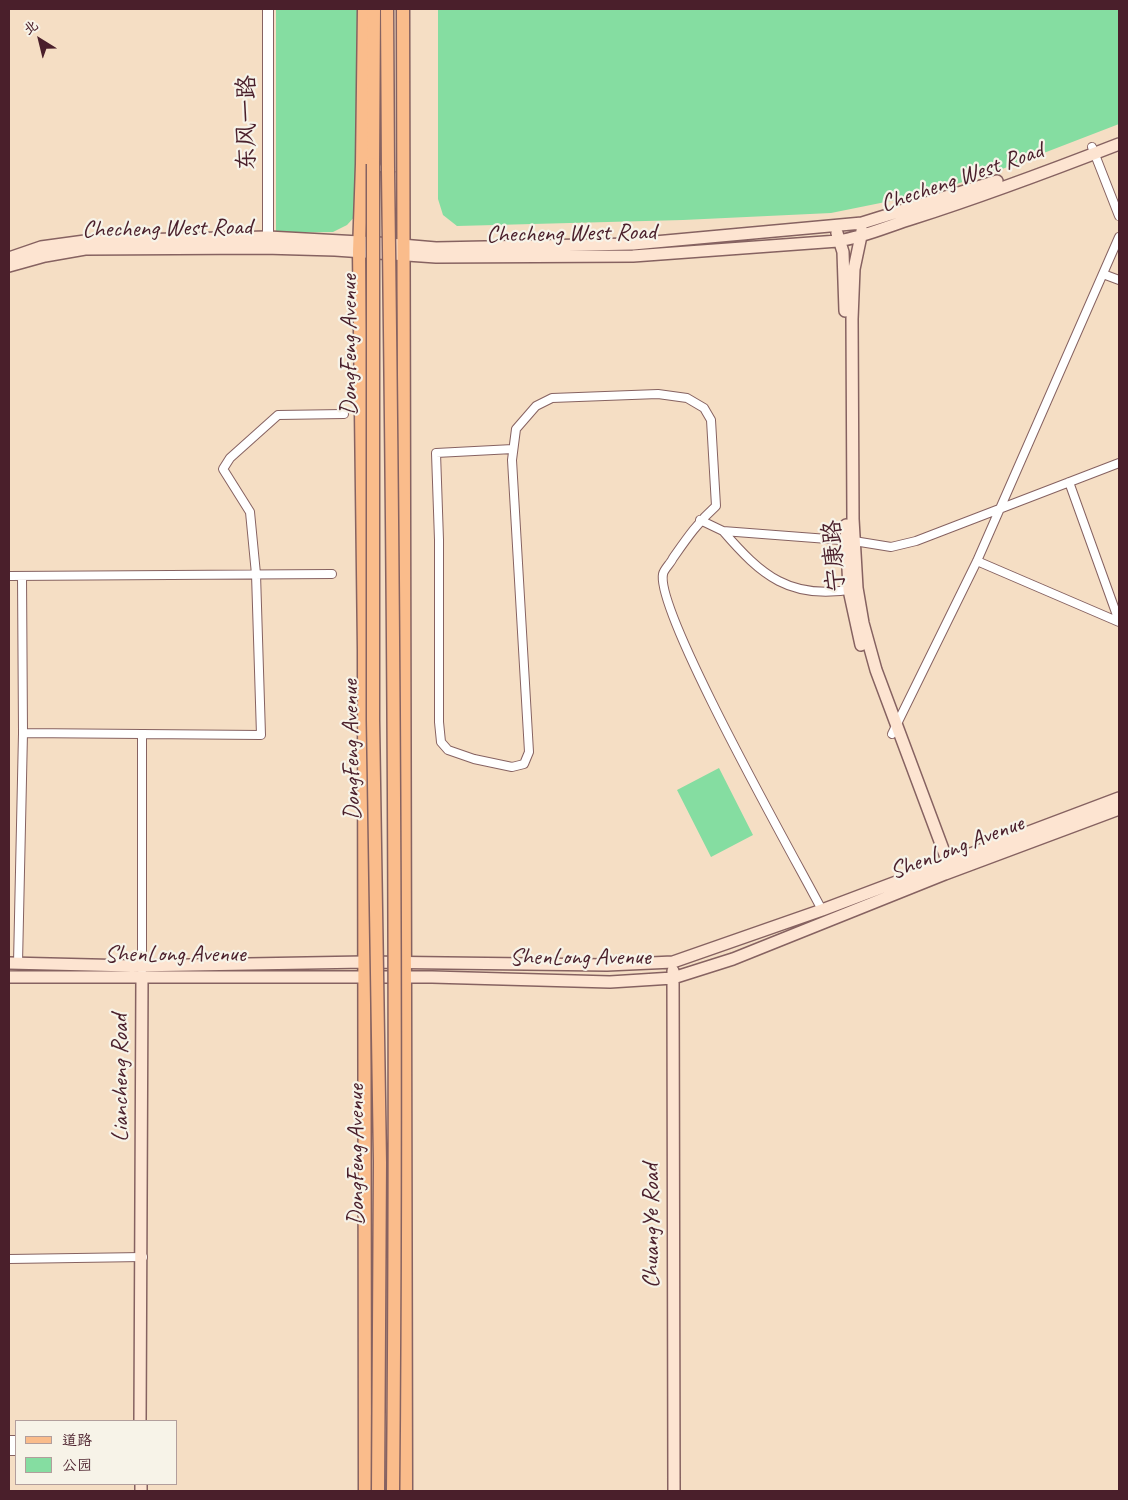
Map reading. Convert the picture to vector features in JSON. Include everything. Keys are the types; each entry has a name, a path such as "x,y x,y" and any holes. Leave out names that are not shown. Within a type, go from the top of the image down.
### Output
{"main road":[{"path":"364,9 359,247 365,962 365,1491"},
{"name":"DongFeng Avenue","path":"374,9 371,256 372,710 380,1162 378,1491"},
{"name":"DongFeng Avenue","path":"387,9 395,720 396,1155 393,1491"},
{"path":"403,9 406,1491"},
{"name":"Checheng West Road","path":"9,258 41,247 84,242 268,237 404,250 632,256 838,241 862,237 962,202 1093,150 1119,136"},
{"name":"Checheng West Road","path":"404,250 633,244 837,226 862,222 959,194 1093,150 1119,144"},
{"name":"宁康路","path":"862,222 862,237 854,269 852,319 850,540 853,589 894,730 946,868"},
{"path":"837,226 838,241 843,252 844,270 850,540"},
{"name":"Checheng West Road","path":"9,266 45,256 85,250 359,247"},
{"name":"ShenLong Avenue","path":"13,963 142,971 404,978 610,982 673,978 733,959 946,868 1119,798"},
{"name":"ShenLong Avenue","path":"9,977 365,962 607,965 673,962 1119,809"},
{"name":"ChuangYe Road","path":"673,962 674,1491"},
{"name":"Liancheng Road","path":"140,1420 142,971"}],"street":[{"name":"东风一路","path":"268,9 268,237"},
{"path":"1093,150 1119,216"},
{"path":"894,730 977,562 1119,237"},
{"path":"1103,274 1119,280"},
{"path":"513,449 436,453 439,540 438,722 441,742 448,750 474,759 512,767 524,764 529,752 516,559 513,449 516,429 536,406 552,398 658,394 687,398 704,408 711,420 714,439 716,506 700,520 663,574 666,594 674,620 693,661 822,910"},
{"path":"23,732 262,735 256,574 250,512 223,469 230,458 278,415 344,414"},
{"path":"722,532 850,540 891,547 916,541 1119,463"},
{"path":"1069,482 1119,622"},
{"path":"700,520 722,532 753,565 790,586 804,591 853,589"},
{"path":"977,562 1119,622"},
{"path":"9,576 332,574"},
{"path":"13,963 23,732 22,576"},
{"name":"Liancheng Road","path":"142,734 142,971"},
{"path":"9,1259 142,1257"}],"green space":[{"path":"276,9 362,9 358,213 347,225 333,232 276,233"},
{"path":"438,9 1119,9 1119,124 997,171 925,194 831,213 683,220 457,226 443,215 438,199"},
{"path":"719,768 753,835 711,857 677,790"}]}
